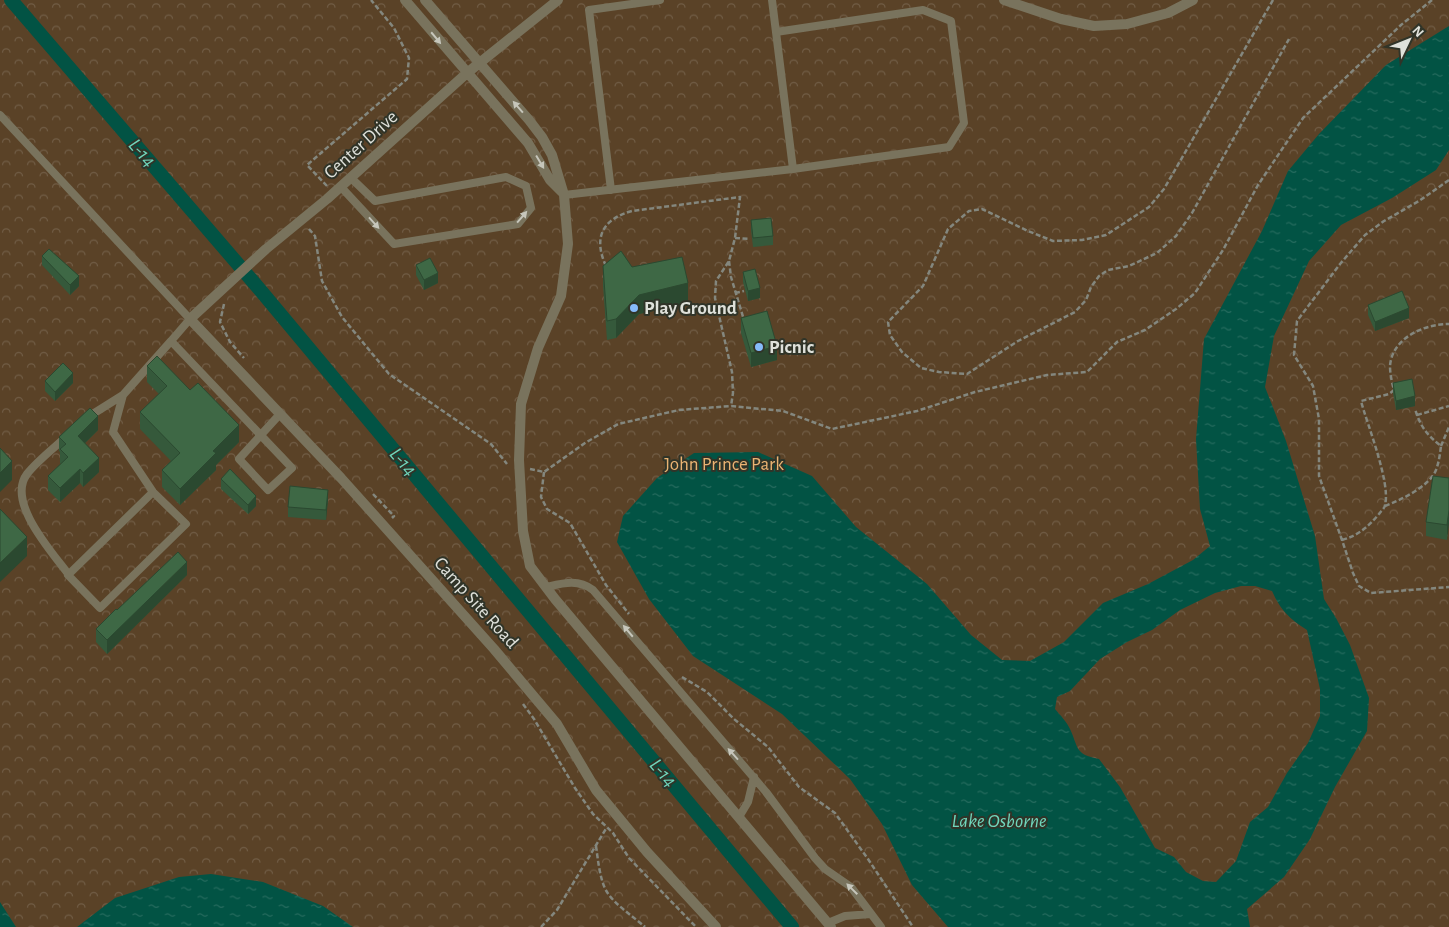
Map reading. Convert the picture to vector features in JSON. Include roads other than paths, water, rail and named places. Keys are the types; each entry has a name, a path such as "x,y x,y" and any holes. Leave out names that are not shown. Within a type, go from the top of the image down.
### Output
{"street":[{"path":"405,0 528,143 550,180 564,195"},
{"path":"425,0 480,62 542,137 552,154 564,195 568,244 561,296 538,348 521,404 519,466 525,540 530,566 829,925"},
{"name":"Center Drive","path":"190,319 266,249 351,178 467,73 558,0"},
{"path":"1004,0 1061,19 1094,26 1127,24 1168,13 1193,0"},
{"name":"Camp Site Road","path":"190,319 341,478 494,649 556,724 596,790 647,852 716,927"}],"lane":[{"path":"611,190 589,10 660,0"},
{"path":"772,0 793,169"},
{"path":"564,195 793,169 949,147 964,123 951,21 923,10 776,32"},
{"path":"0,114 190,319 123,395 90,414 83,421"},
{"path":"337,190 394,244 518,224 531,208 526,186 506,177 375,201 351,178"},
{"path":"171,341 261,435 292,468 268,490 239,459 261,435 280,414"},
{"path":"69,434 26,474 21,488 22,500 32,523 69,574 100,608 186,524 153,492 114,432 123,395"},
{"path":"69,574 153,492"},
{"path":"546,587 572,582 586,585 593,590 754,777 815,858 825,869 851,887 881,927"},
{"path":"738,817 748,802 754,777"},
{"path":"829,925 845,916 871,914"}],"water":[{"name":"Lake Osborne","path":"1449,26 1449,150 1436,170 1392,198 1341,225 1309,261 1274,336 1265,387 1286,441 1315,536 1324,599 1350,645 1369,698 1367,731 1335,787 1310,839 1284,877 1247,909 1250,927 948,927 912,885 882,824 850,779 782,714 693,656 649,599 617,542 623,516 657,478 694,453 758,452 812,476 856,527 927,584 971,635 1002,660 1030,661 1064,642 1103,603 1148,584 1193,560 1210,546 1200,509 1196,439 1204,339 1262,231 1288,171 1319,134 1386,65","holes":["1241,586 1255,586 1272,591 1286,614 1307,630 1320,689 1320,716 1308,743 1287,773 1268,807 1250,822 1236,861 1216,882 1203,881 1186,872 1174,857 1155,848 1120,787 1099,759 1085,755 1078,749 1069,726 1055,709 1057,697 1070,691 1100,659 1127,642 1152,630 1180,610 1215,593"]},
{"path":"211,874 263,882 323,906 353,927 77,927 115,898 179,877"},
{"path":"0,902 16,927 0,927"}],"waterway":[{"name":"L-14","path":"11,0 261,291 792,927"}],"place":[{"name":"Play Ground","path":"634,308"},
{"name":"Picnic","path":"759,347"}],"park label":[{"name":"John Prince Park","path":"724,464"}]}
